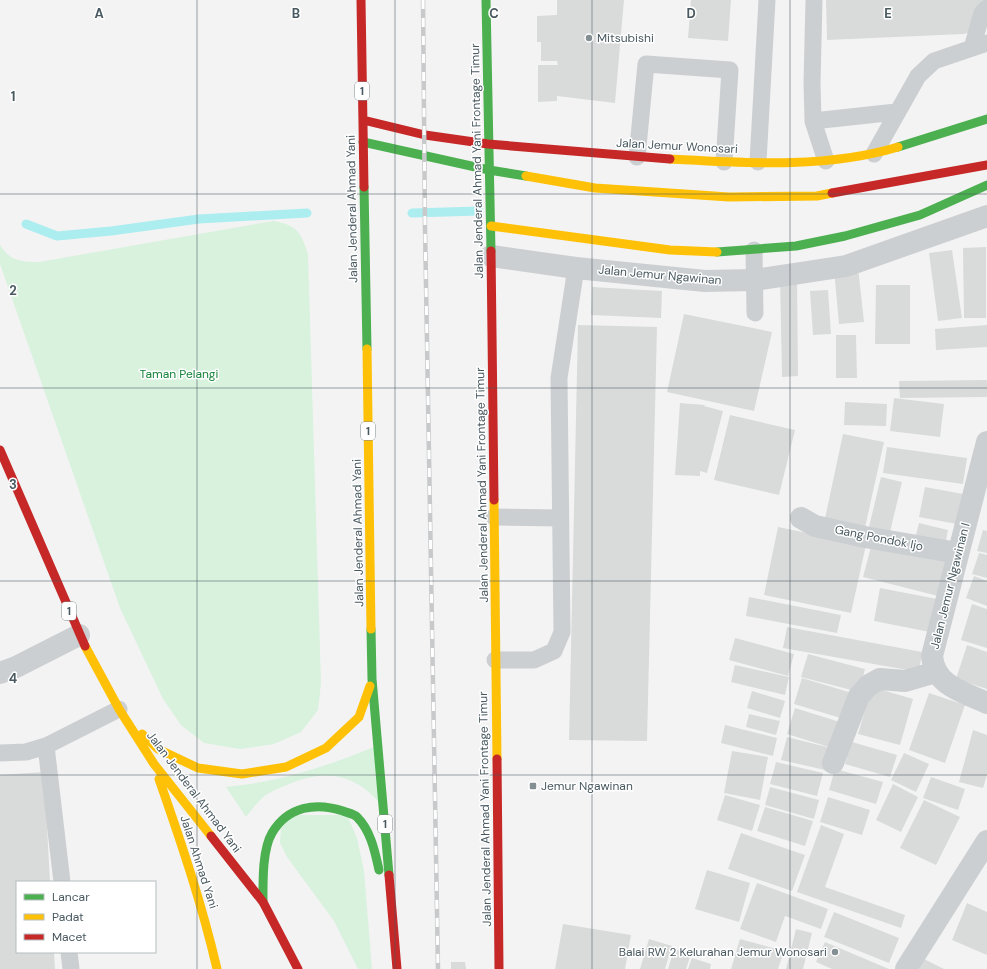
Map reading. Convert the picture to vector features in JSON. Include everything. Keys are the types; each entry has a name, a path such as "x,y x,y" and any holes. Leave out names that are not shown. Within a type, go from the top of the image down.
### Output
{"main road":[{"name":"Jalan Jenderal Ahmad Yani","path":"361,0 363,120 360,153 372,679 397,968"},
{"name":"Jalan Jenderal Ahmad Yani Frontage Timur","path":"486,0 491,226 499,969"},
{"name":"Jalan Jemur Wonosari","path":"363,120 425,135 488,144 637,157 724,162 758,162 826,161 874,154 987,119"},
{"path":"360,153 489,170 595,188 729,198 817,196 927,178 987,164"},
{"path":"491,226 707,254 796,246 845,236 913,217 987,185"},
{"name":"Jalan Jenderal Ahmad Yani","path":"0,450 79,634 122,714 154,764 263,902 298,969"},
{"path":"122,714 158,749 198,768 242,774 286,767 326,748 359,717 372,679"},
{"name":"Jalan Ahmad Yani","path":"154,764 187,860 210,938 217,969"},
{"path":"263,902 263,867 266,852 271,834 282,820 304,807 328,806 356,816 367,830 375,853 397,968"}],"street":[{"name":"Jalan Jemur Ngawinan","path":"491,256 576,268 705,281 754,280 846,266 987,216"},
{"name":"Jalan Jemur Ngawinan I","path":"936,672 932,656 987,442"},
{"name":"Gang Pondok Ijo","path":"801,518 815,526 865,537 958,553"},
{"path":"0,673 16,667 79,634"},
{"path":"833,763 859,696 869,686 880,680 905,681 936,672 944,682 987,703"},
{"path":"906,969 987,841"}],"lane":[{"path":"758,162 767,0"},
{"path":"814,0 812,83 813,121 826,161"},
{"path":"874,154 896,112 918,76 934,61 979,45 982,12 987,8"},
{"path":"637,157 646,64 730,70 724,162"},
{"path":"813,121 896,112"},
{"path":"754,250 755,313"},
{"path":"495,660 534,660 554,651 562,632 559,378 576,268"},
{"path":"494,516 560,518"},
{"path":"0,753 26,752 46,746 122,714"},
{"path":"46,746 62,881"},
{"path":"69,953 71,969"}],"green space":[{"name":"Taman Pelangi","path":"273,221 293,227 303,240 308,254 321,683 318,710 301,732 274,744 240,749 204,743 181,725 163,699 120,608 0,264 0,245 16,260 39,262"},
{"path":"376,746 380,803 360,785 349,780 338,777 315,776 302,779 268,794 260,800 246,817 226,787 245,785 303,772"},
{"path":"291,815 347,815 357,838 364,871 372,969 358,969 334,921 287,857 280,843 281,829"}],"building":[{"name":"Mitsubishi","path":"557,0 624,0 615,103 557,96 557,101 538,102 538,65 558,65 557,61 541,61 541,42 537,42 537,16 557,15"},
{"path":"691,0 731,0 728,41 688,38"},
{"path":"826,0 987,0 970,32 964,34 827,40"},
{"path":"986,247 986,318 964,318 963,248"},
{"path":"952,250 962,318 938,321 929,253"},
{"path":"858,267 864,322 839,324 834,270"},
{"path":"780,277 797,277 798,376 782,377"},
{"path":"876,285 910,285 910,344 875,344"},
{"path":"592,287 662,291 661,318 591,315"},
{"path":"828,290 831,334 813,335 810,291"},
{"path":"684,314 772,332 754,411 667,392"},
{"path":"578,325 657,327 647,741 569,740"},
{"path":"987,325 987,347 936,350 935,329"},
{"path":"836,335 856,335 857,378 836,378"},
{"path":"987,380 987,397 900,398 899,381"},
{"path":"894,398 944,404 940,437 890,431"},
{"path":"845,402 887,404 886,426 844,425"},
{"path":"680,403 705,405 704,406 723,411 707,473 700,471 700,476 675,475"},
{"path":"730,415 795,430 779,495 714,480"},
{"path":"843,434 884,442 864,532 824,523"},
{"path":"887,447 967,458 963,484 883,473"},
{"path":"881,477 902,482 889,536 868,531"},
{"path":"925,487 963,494 957,524 919,517"},
{"path":"919,523 948,530 944,550 914,543"},
{"path":"778,527 866,545 851,613 764,595"},
{"path":"983,530 987,531 987,553 977,551"},
{"path":"872,543 951,562 942,597 863,577"},
{"path":"979,553 987,555 987,578 972,574"},
{"path":"974,576 987,581 987,606 966,598"},
{"path":"880,588 937,599 930,632 874,621"},
{"path":"749,597 841,615 837,633 746,616"},
{"path":"972,604 987,609 987,648 961,640"},
{"path":"787,627 922,652 919,672 783,648"},
{"path":"735,638 794,654 788,676 729,660"},
{"path":"967,645 987,652 987,689 956,679"},
{"path":"808,654 865,669 859,692 801,677"},
{"path":"735,665 789,677 785,695 731,682"},
{"path":"802,678 852,693 844,719 794,704"},
{"path":"872,687 913,699 900,745 858,734"},
{"path":"752,691 785,701 780,718 747,708"},
{"path":"929,693 965,705 945,763 909,750"},
{"path":"795,708 840,722 832,748 787,734"},
{"path":"749,714 780,721 776,735 746,727"},
{"path":"725,725 777,738 773,756 721,743"},
{"path":"973,730 987,735 987,775 983,788 959,782"},
{"path":"787,737 831,748 825,770 781,760"},
{"path":"852,742 897,755 890,777 845,764"},
{"path":"732,751 768,757 760,800 724,793"},
{"path":"904,753 929,764 916,792 891,780"},
{"path":"776,762 823,773 817,796 770,784"},
{"path":"835,769 883,782 876,804 829,790"},
{"path":"44,772 50,881 16,881 16,953 54,953 55,969 0,969 0,775"},
{"path":"931,777 965,789 958,810 923,798"},
{"path":"893,784 918,797 901,832 876,820"},
{"path":"770,787 819,800 814,819 765,805"},
{"path":"725,795 760,805 752,831 717,820"},
{"path":"828,797 870,810 862,835 820,822"},
{"path":"924,800 960,817 936,865 900,848"},
{"path":"765,807 813,821 805,846 757,831"},
{"path":"821,825 844,834 825,887 905,915 901,928 797,892"},
{"path":"741,833 805,855 792,891 728,869"},
{"path":"707,870 750,883 739,922 695,909"},
{"path":"757,883 828,909 821,929 785,916 776,942 740,929"},
{"path":"967,903 987,912 987,955 952,940"},
{"path":"834,912 899,938 889,963 824,937"},
{"path":"563,924 631,935 625,969 555,969"},
{"path":"796,929 812,933 803,969 786,969"},
{"path":"649,939 672,946 665,969 640,969"},
{"path":"740,939 784,951 778,969 731,969"},
{"name":"Balai RW 2 Kelurahan Jemur Wonosari","path":"825,942 889,969 832,969 816,962"},
{"path":"674,949 691,954 686,969 668,969"},
{"path":"692,958 711,964 710,969 688,969"},
{"path":"924,959 944,969 919,969"},
{"path":"451,962 465,962 466,969 451,969"}],"waterway":[{"path":"412,213 479,211"},
{"path":"26,224 57,236 111,231 199,219 307,213"}],"railway":[{"path":"423,0 425,227 438,969"}],"traffic: fast":[{"path":"486,0 491,251"},
{"path":"898,147 987,119"},
{"path":"363,142 489,170 526,176"},
{"path":"717,252 796,246 845,236 920,215 987,185"},
{"path":"364,187 367,349"},
{"path":"371,629 372,679 389,875"},
{"path":"263,902 264,867 266,848 269,840 272,833 286,817 303,808 333,808 356,816 369,835 379,870"}],"traffic: slow":[{"path":"670,159 756,163 814,162 842,159 898,147"},
{"path":"526,176 595,188 729,197 817,196 832,193"},
{"path":"491,226 670,250 717,252"},
{"path":"367,349 371,629"},
{"path":"494,500 497,759"},
{"path":"85,646 119,709 154,764 211,836"},
{"path":"142,734 158,749 198,768 242,774 286,767 326,748 359,717 370,686"},
{"path":"159,779 198,897 217,969"}],"traffic: jam":[{"path":"361,0 364,187"},
{"path":"363,120 425,135 488,144 670,159"},
{"path":"832,193 987,165"},
{"path":"491,251 494,500"},
{"path":"0,450 85,646"},
{"path":"497,759 499,969"},
{"path":"211,836 263,902 298,969"},
{"path":"389,875 397,969"}],"place":[{"name":"Mitsubishi","path":"589,38"},
{"name":"Jemur Ngawinan","path":"533,786"},
{"name":"Balai RW 2 Kelurahan Jemur Wonosari","path":"835,952"}]}
